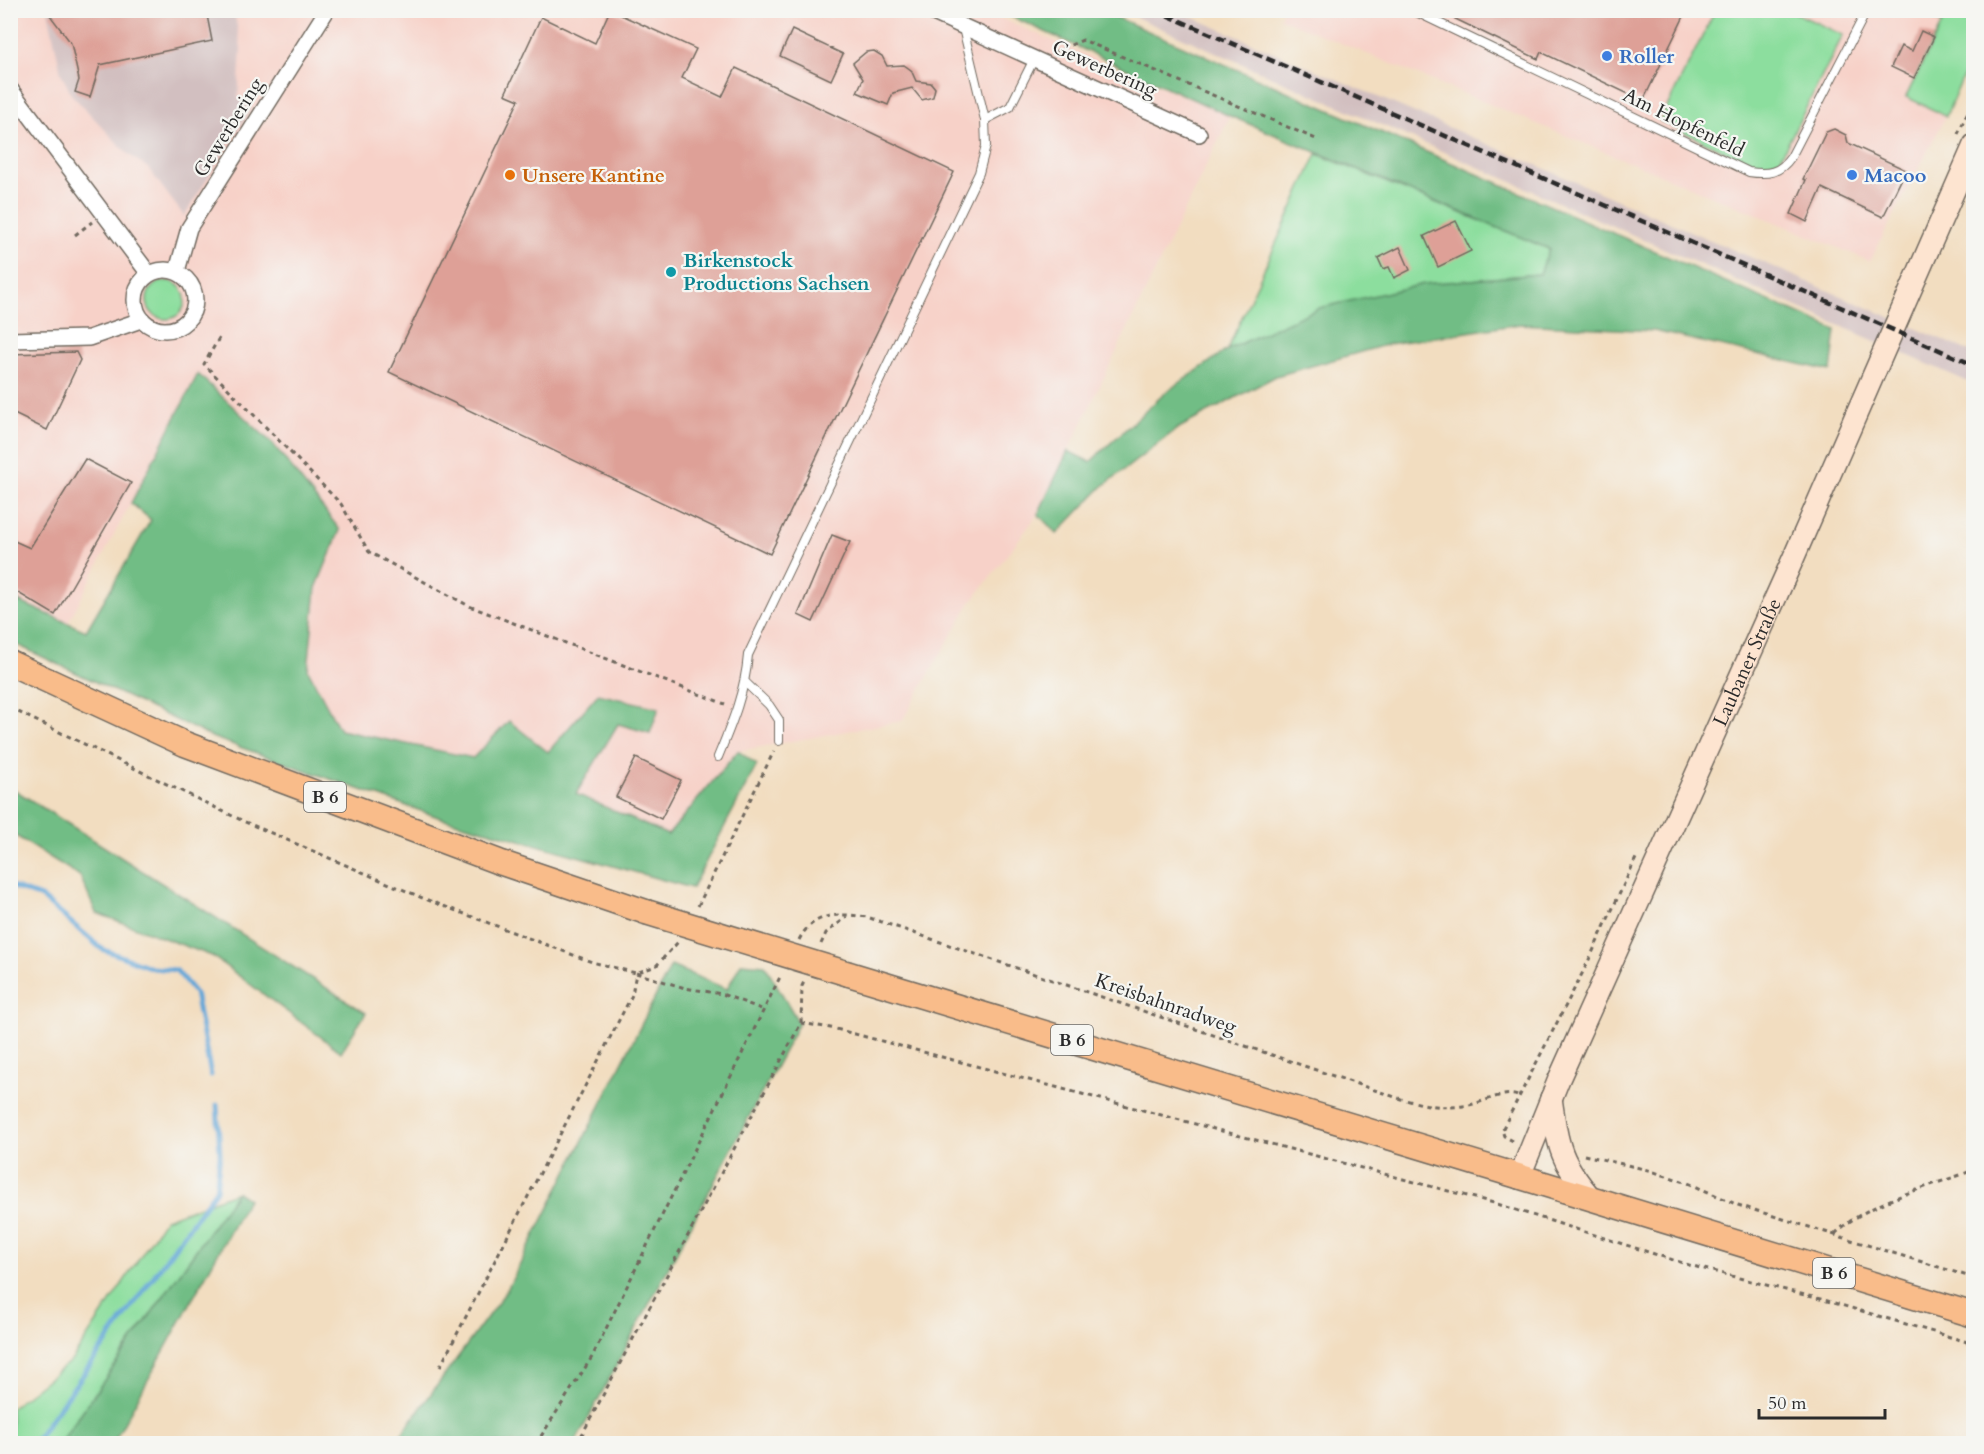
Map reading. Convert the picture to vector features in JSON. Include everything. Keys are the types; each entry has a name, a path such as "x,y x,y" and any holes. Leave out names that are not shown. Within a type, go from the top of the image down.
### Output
{"main road":[{"name":"B 6","path":"10,663 185,744 499,862 646,912 1294,1106 1519,1178 1974,1315"}],"street":[{"name":"Gewerbering","path":"177,272 189,228 327,10"},
{"name":"Gewerbering","path":"927,10 1199,134"},
{"path":"10,89 149,274"},
{"name":"Laubaner Straße","path":"1519,1178 1551,1098 1793,559 1964,143"},
{"path":"167,269 177,272 189,282 195,297 192,312 187,321 169,330 149,326 141,320 136,310 136,290 149,274 167,269"},
{"path":"10,340 89,338 141,320"},
{"path":"1551,1098 1561,1156 1572,1175 1593,1200"}],"lane":[{"name":"Am Hopfenfeld","path":"1412,10 1749,172 1763,174 1776,172 1785,166 1791,157 1867,10"},
{"path":"718,757 738,709 746,682 748,655 979,172 986,146 985,120 963,27"},
{"path":"985,120 1010,107 1034,59"},
{"path":"746,682 769,705 779,720 779,741"}],"path":[{"path":"1303,10 1303,19"},
{"path":"1034,59 1083,40 1316,139"},
{"path":"1964,143 1974,98"},
{"path":"75,235 103,214"},
{"path":"219,338 204,364 341,504 369,552 468,606 738,709"},
{"path":"1530,1151 1504,1136 1502,1130 1587,964 1641,847"},
{"name":"Kreisbahnradweg","path":"796,946 806,926 817,919 850,915 867,917 1411,1101 1429,1105 1464,1106 1507,1094 1518,1096"},
{"path":"536,1443 592,1356 785,968"},
{"path":"440,1367 632,995 636,973 685,988 722,994 764,1010"},
{"path":"577,1443 801,1023 848,1032 1494,1203 1689,1264 1824,1300 1974,1344"},
{"path":"1561,1156 1568,1152 1648,1170 1688,1183 1738,1205 1974,1278"},
{"path":"1835,1234 1843,1226 1882,1204 1974,1170"}],"shaded area":[{"path":"1283,10 1973,11 1974,54 1946,116 1870,261 1280,18"},
{"path":"11,11 984,11 1230,116 1038,514 969,605 902,721 738,751 668,835 576,794 618,723 650,733 659,708 599,694 547,753 509,721 473,758 340,730 308,670 316,588 340,530 198,374 68,623 11,598"},
{"path":"48,11 234,11 241,48 238,98 251,109 184,216 148,168 127,153 71,94 61,73"},
{"path":"1122,11 1178,11 1973,353 1973,384"}],"green space":[{"path":"999,11 1102,11 1836,330 1831,371 1654,331 1520,324 1389,344 1276,376 1177,429 1102,487 1057,534 1038,514 1068,451 1090,462 1165,393 1227,350 1319,308 1424,284 1540,274 1549,249 1230,116"},
{"path":"1715,11 1791,11 1843,35 1780,159 1759,168 1660,121"},
{"path":"1916,11 1973,11 1973,54 1946,116 1906,97 1942,23"},
{"path":"1317,154 1549,249 1540,274 1424,284 1227,350"},
{"path":"166,281 180,286 185,300 180,314 166,319 152,314 147,300 152,286"},
{"path":"198,374 273,444 340,530 316,588 308,670 340,730 473,758 509,721 548,752 598,694 659,708 650,733 618,724 576,794 668,835 738,751 757,765 692,888 441,818 214,738 11,642 11,598 86,631 151,520 131,503"},
{"path":"10,787 366,1013 341,1052 212,956 96,913 80,876 11,833"},
{"path":"741,963 765,965 799,1023 575,1443 395,1443 507,1290 671,966 727,989"},
{"path":"237,1192 60,1443 11,1444 11,1408 72,1360 165,1219"},
{"path":"237,1192 248,1199 113,1443 60,1443"}],"building":[{"path":"63,10 206,10 212,41 100,65 90,97 75,92 79,80 71,43 49,14"},
{"name":"Birkenstock Productions Sachsen","path":"610,10 696,49 682,78 722,97 736,68 954,172 770,554 389,372 519,100 505,94 541,17 595,43"},
{"name":"Roller","path":"1437,10 1687,10 1643,101 1541,52 1538,59"},
{"path":"792,30 843,54 831,80 780,56"},
{"path":"1921,31 1934,37 1914,78 1891,67 1901,46 1912,51"},
{"path":"874,51 882,56 887,66 904,65 911,70 916,81 931,83 935,88 933,97 922,100 912,88 893,93 888,105 857,92 863,79 853,63 866,52"},
{"path":"1834,129 1846,135 1848,143 1906,170 1883,217 1822,188 1807,222 1791,214 1806,180 1803,179 1826,132"},
{"path":"1456,221 1471,251 1438,267 1424,236"},
{"path":"1400,247 1410,270 1394,278 1389,267 1383,269 1378,258"},
{"path":"76,352 80,360 47,430 10,412 10,354"},
{"path":"85,459 131,483 55,615 10,588 10,539 30,548"},
{"path":"832,535 850,542 813,622 798,615"},
{"path":"636,758 681,780 661,819 616,797"}],"waterway":[{"path":"10,886 41,897 102,949 152,968 176,970 195,993 211,1075"},
{"path":"33,1444 216,1190 220,1154 217,1105"}],"railway":[{"path":"1155,10 1974,365"}],"place":[{"name":"Roller","path":"1607,56"},
{"name":"Unsere Kantine","path":"510,175"},
{"name":"Macoo","path":"1852,175"},
{"name":"Birkenstock Productions Sachsen","path":"671,272"}]}
